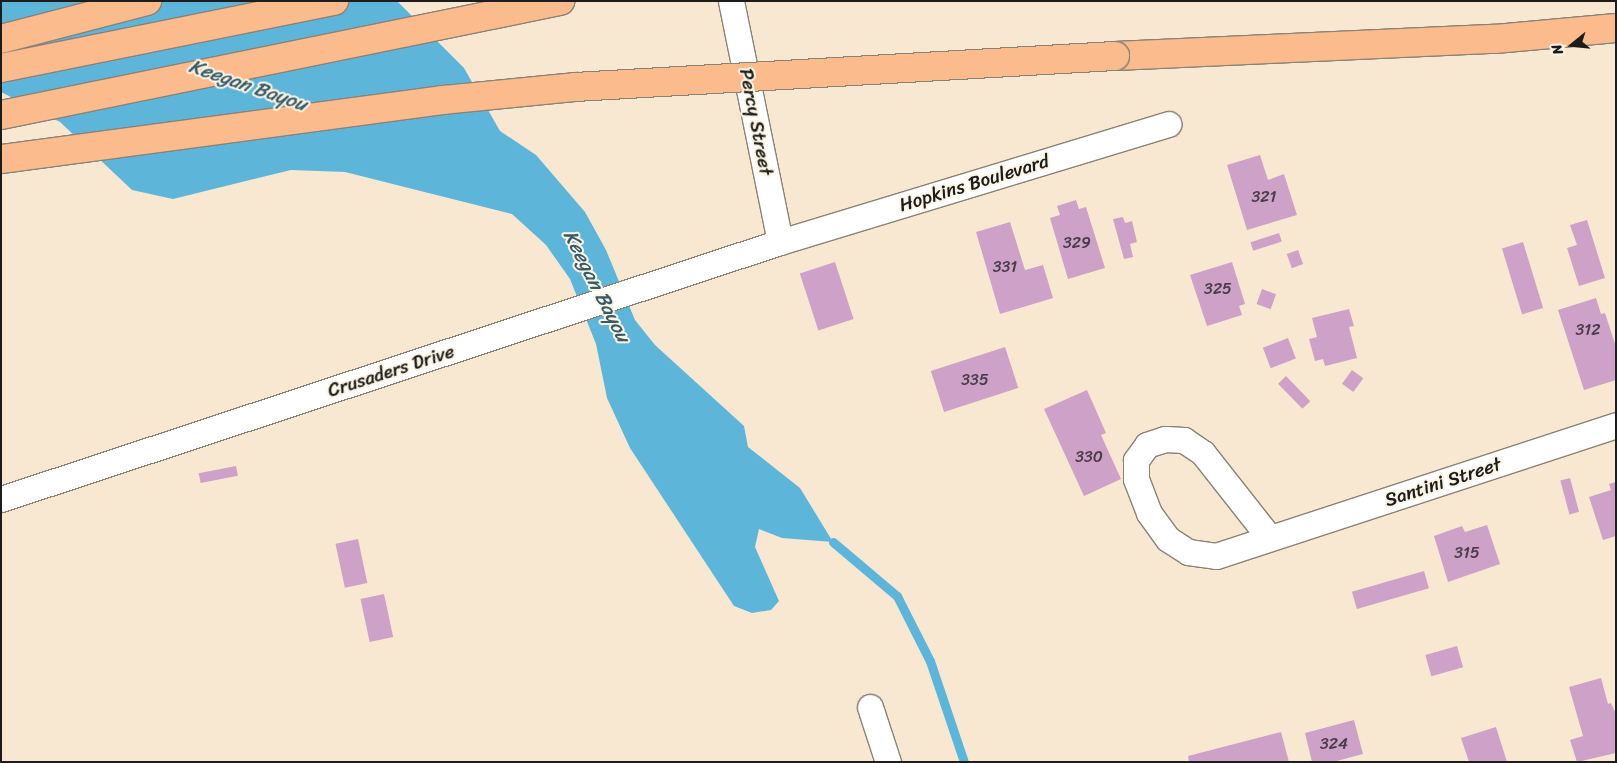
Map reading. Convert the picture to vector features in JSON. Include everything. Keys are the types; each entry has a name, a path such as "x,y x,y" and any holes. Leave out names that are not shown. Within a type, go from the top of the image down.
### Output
{"highway":[{"path":"1,39 147,1"},
{"path":"1,68 334,1"},
{"path":"1,115 560,1"},
{"path":"1,159 443,100 556,89 1115,56 1494,39 1616,28"}],"street":[{"name":"Percy Street","path":"731,1 780,242"},
{"name":"Hopkins Boulevard","path":"780,242 1168,124"},
{"name":"Crusaders Drive","path":"1,499 780,242"},
{"name":"Santini Street","path":"1269,537 1203,453 1184,440 1164,439 1147,445 1136,460 1136,479 1149,513 1168,539 1188,552 1216,556 1269,537 1616,425"},
{"path":"870,707 888,762"}],"water":[{"path":"1,1 397,1 464,68 500,131 536,155 585,212 606,250 635,320 655,345 744,426 748,447 800,488 833,542 782,538 759,529 755,547 779,601 771,610 752,613 734,606 630,448 607,398 596,344 570,279 546,245 512,214 345,172 291,170 173,199 132,190 60,122 1,92"}],"building":[{"path":"1260,155 1268,180 1284,174 1297,215 1247,230 1227,165"},
{"path":"1076,200 1079,209 1086,207 1105,268 1068,279 1050,218 1060,215 1057,206"},
{"path":"1123,217 1125,223 1132,221 1137,242 1130,244 1133,257 1124,259 1113,219"},
{"path":"1587,220 1605,278 1579,286 1567,248 1577,245 1570,225"},
{"path":"1010,222 1025,270 1043,265 1053,298 1000,314 976,232"},
{"path":"1279,233 1282,242 1253,251 1250,242"},
{"path":"1523,242 1543,308 1522,314 1502,248"},
{"path":"1298,250 1303,264 1292,268 1287,254"},
{"path":"835,262 854,319 818,330 800,273"},
{"path":"1232,262 1245,304 1239,306 1242,315 1207,326 1190,275"},
{"path":"1262,289 1276,294 1271,309 1257,304"},
{"path":"1596,298 1601,314 1605,313 1616,347 1616,380 1584,390 1558,310"},
{"path":"1349,309 1354,326 1349,327 1357,358 1325,366 1323,359 1315,361 1309,339 1317,337 1312,318"},
{"path":"1288,338 1296,359 1271,368 1263,348"},
{"path":"1005,347 1018,388 944,412 931,371"},
{"path":"1352,370 1363,378 1353,392 1342,384"},
{"path":"1286,376 1310,401 1302,409 1278,384"},
{"path":"1087,390 1106,433 1101,435 1121,479 1084,496 1044,409"},
{"path":"236,466 238,476 201,483 199,473"},
{"path":"1570,478 1579,512 1569,514 1560,481"},
{"path":"1616,482 1616,536 1603,540 1589,497 1611,490 1609,484"},
{"path":"1487,525 1500,564 1448,582 1434,536 1462,526 1465,532"},
{"path":"358,539 367,583 345,588 336,544"},
{"path":"1424,571 1429,588 1357,609 1352,592"},
{"path":"384,594 393,637 370,642 361,599"},
{"path":"1457,646 1463,667 1431,676 1425,655"},
{"path":"1601,678 1608,704 1611,703 1616,714 1616,753 1577,762 1570,740 1583,736 1569,687"},
{"path":"1354,720 1363,754 1333,762 1312,762 1305,733"},
{"path":"1496,727 1507,762 1469,762 1461,738"},
{"path":"1281,732 1289,762 1189,762 1188,756"}],"waterway":[{"name":"Keegan Bayou","path":"833,542 897,596 930,661 964,762"}]}
